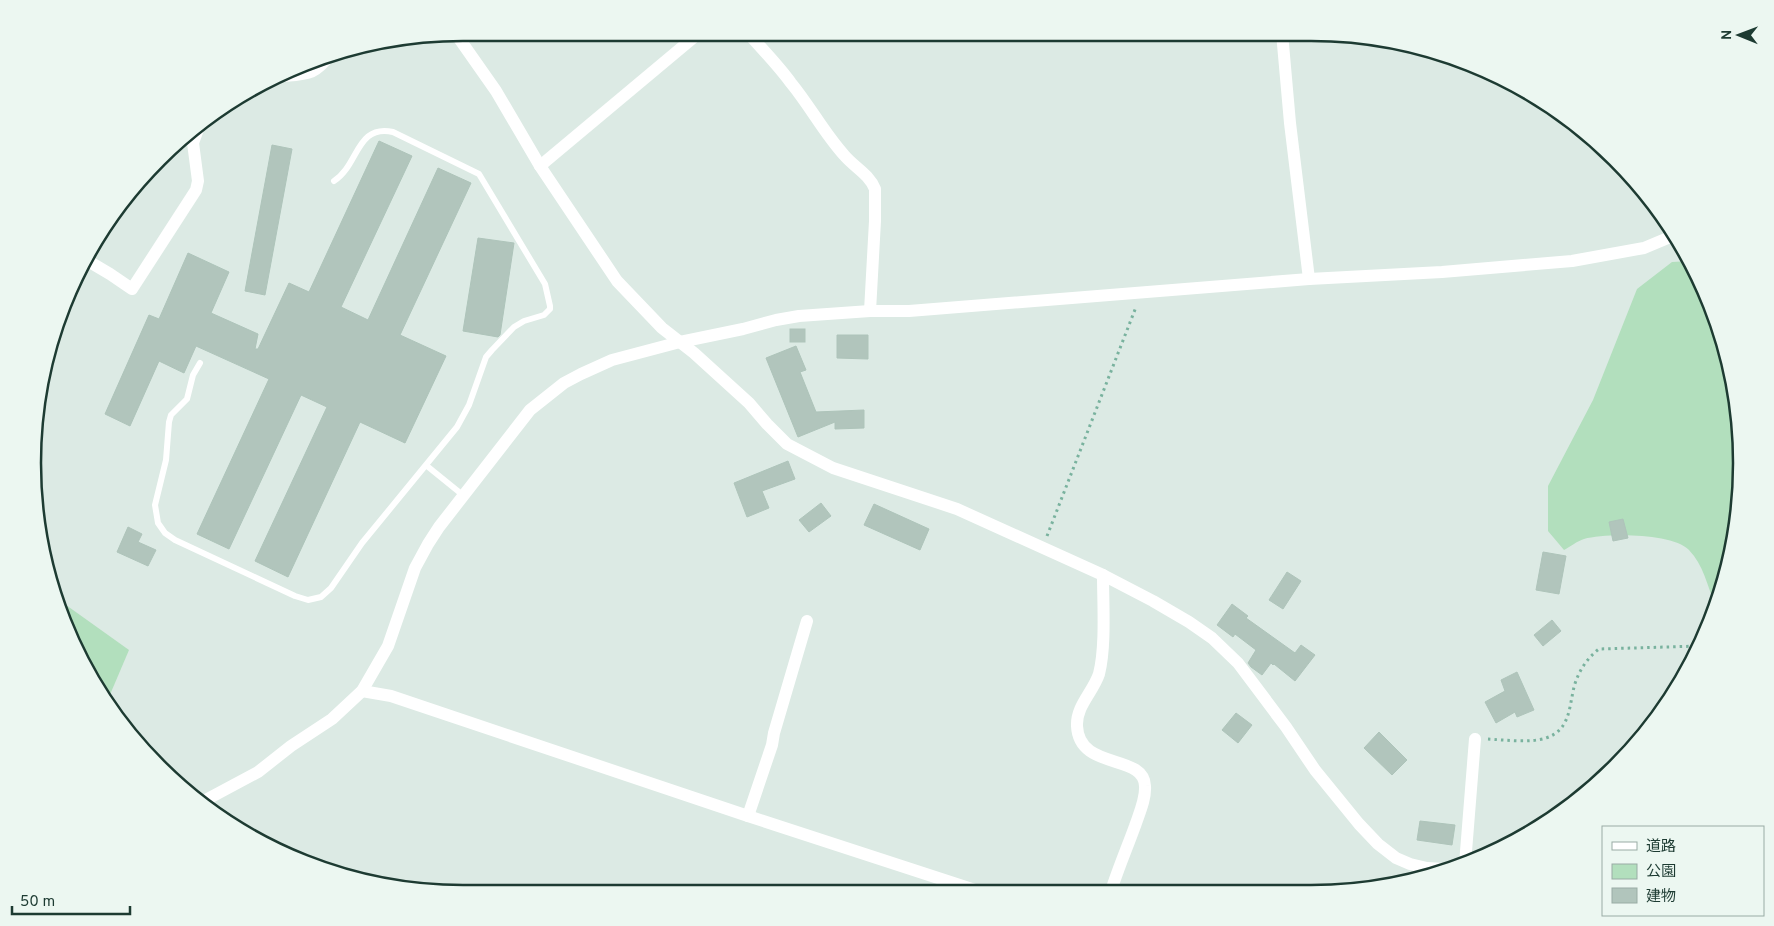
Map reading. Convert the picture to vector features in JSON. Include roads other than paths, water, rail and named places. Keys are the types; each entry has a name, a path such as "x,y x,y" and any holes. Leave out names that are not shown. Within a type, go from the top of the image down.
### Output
{"street":[{"path":"461,41 496,91 540,166 617,281 662,328 719,374 750,403 787,444 833,468 935,501 1043,548 1154,600 1189,622 1212,638 1230,655 1286,727 1315,770 1359,824 1378,844 1396,858 1410,864 1427,868"},
{"path":"540,166 689,41"},
{"path":"755,41 791,82 844,156 873,184 875,189 875,221 870,311"},
{"path":"1283,41 1308,279"},
{"path":"299,74 317,70 320,66"},
{"path":"92,264 132,289 196,190 198,169 193,143 195,137"},
{"path":"207,799 258,772 332,719 362,691 388,646 416,568 428,544 464,496 530,410 564,383 612,360 680,342 800,316 870,311 909,311 1308,279 1442,272 1572,261 1644,248 1668,239"},
{"path":"1103,575 1102,647 1098,674 1078,714 1078,732 1085,748 1097,756 1134,769 1144,778 1146,788 1140,812 1113,885"},
{"path":"748,816 772,745 807,621"},
{"path":"362,691 391,696 960,885"},
{"path":"1465,856 1475,739"}],"lane":[{"path":"200,363 192,375 187,399 171,415 169,422 166,460 155,505 158,523 165,533 175,540 295,596 308,600 321,597 332,588 362,544 457,427 469,406 486,357 514,327 524,321 544,315 550,309 546,284 480,174 393,132 384,130 372,133 361,144 345,171 334,180"},
{"path":"427,466 464,496"}]}
